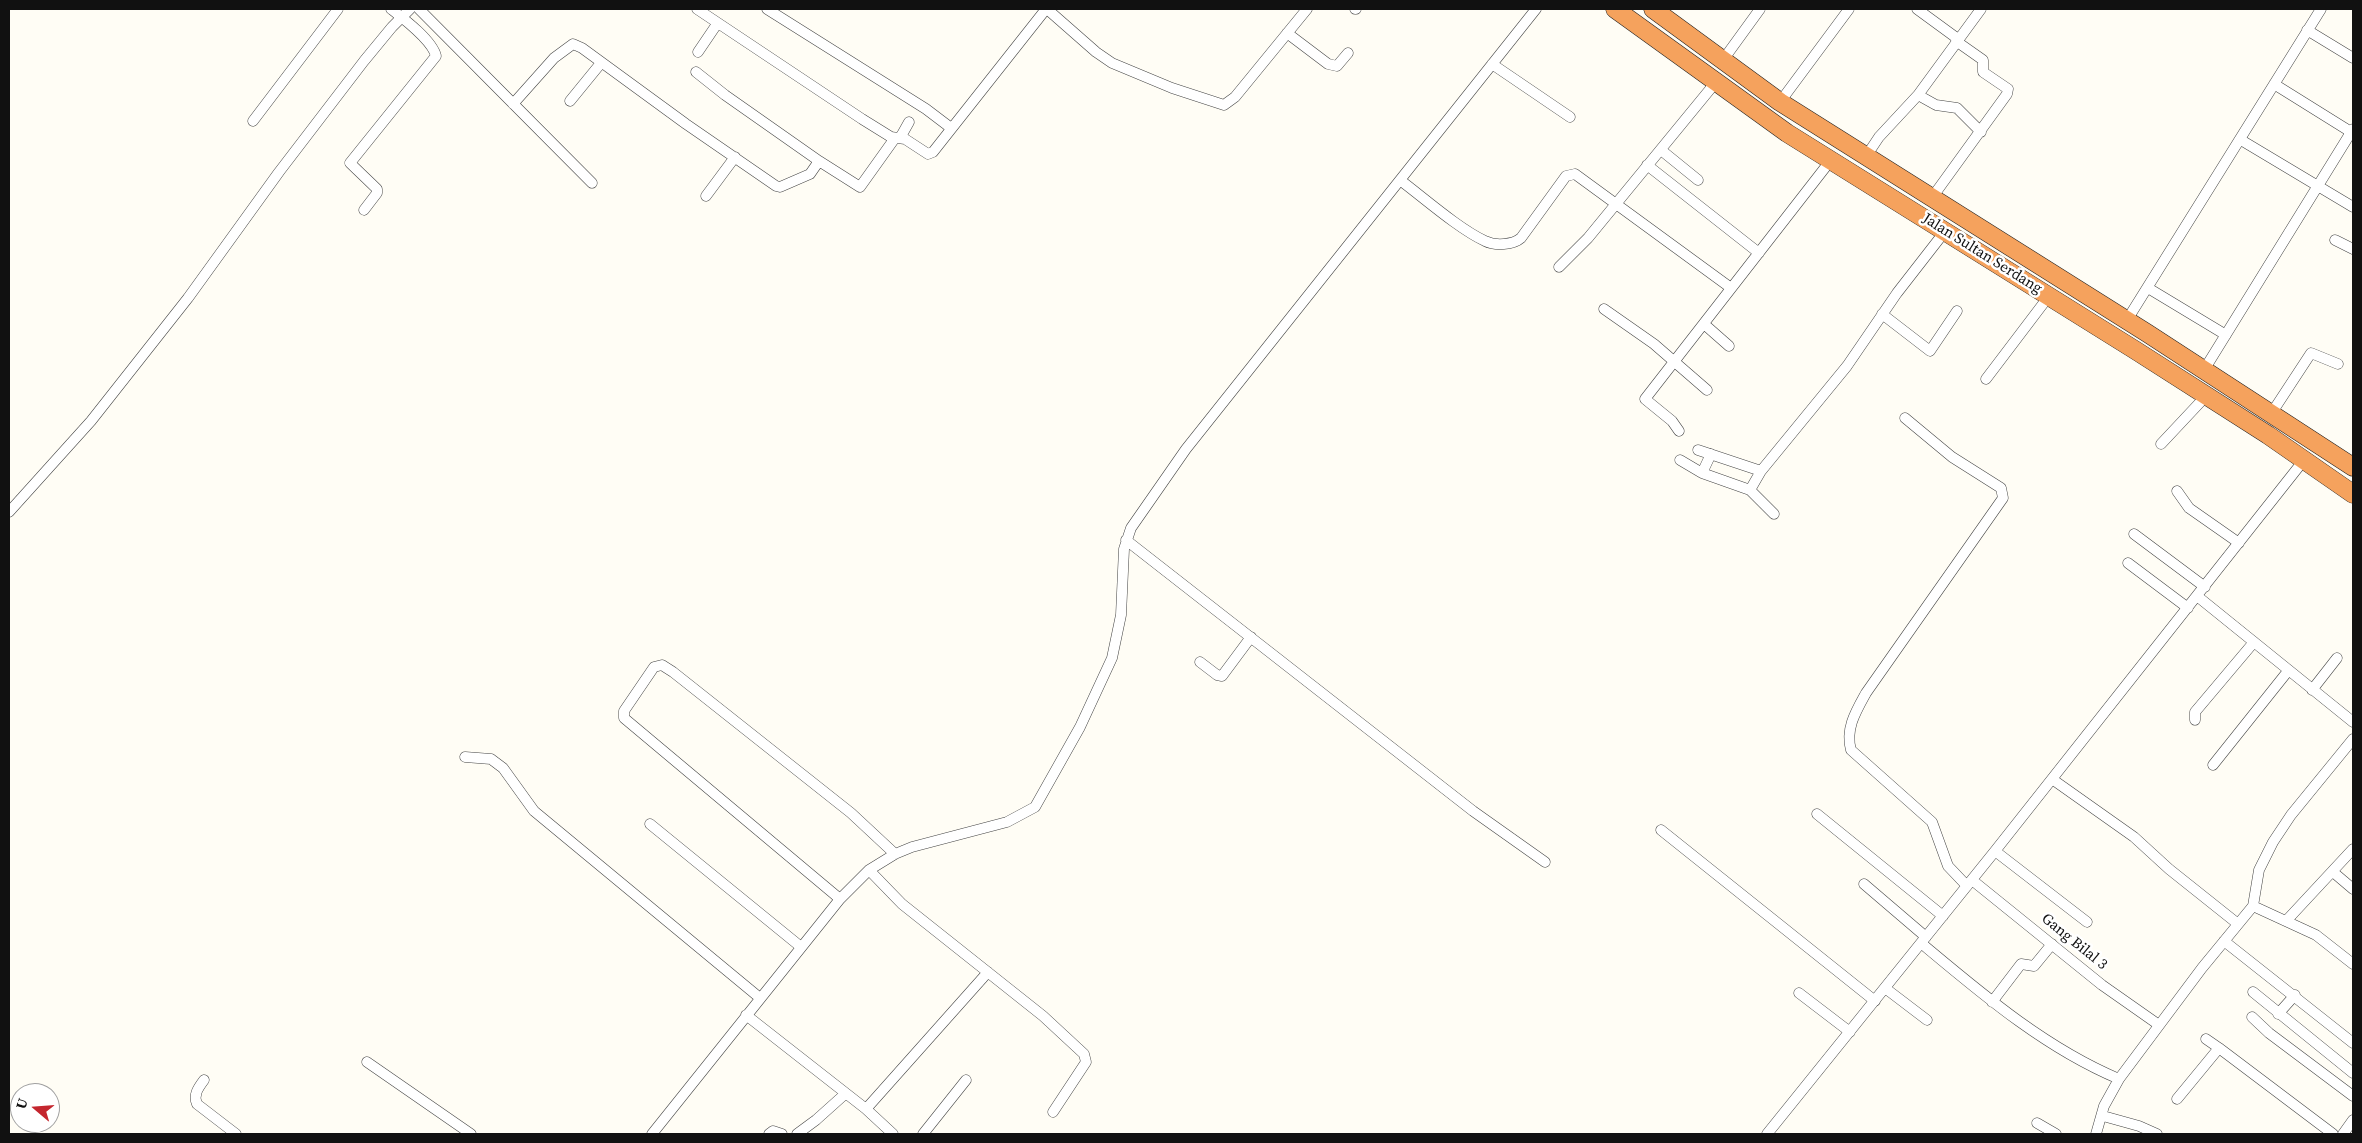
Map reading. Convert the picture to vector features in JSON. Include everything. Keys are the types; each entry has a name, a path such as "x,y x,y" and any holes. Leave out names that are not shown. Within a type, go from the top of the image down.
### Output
{"highway":[{"name":"Jalan Sultan Serdang","path":"1615,9 1787,133 1946,230 2136,350 2353,494"},
{"name":"Jalan Sultan Serdang","path":"1653,9 1780,102 1931,199 2148,333 2353,467"},
{"path":"2136,350 2148,333"}],"street":[{"path":"253,122 338,9"},
{"path":"364,210 377,192 377,189 350,163 436,56 407,12 391,9"},
{"path":"419,9 592,183"},
{"path":"698,9 717,24 757,47 827,96 897,138 928,154 933,152 1047,9 1096,52 1112,63 1150,80 1219,105 1230,103 1307,9"},
{"path":"767,9 926,108 951,128"},
{"path":"652,1134 840,899 869,870 894,854 912,847 1007,822 1035,808 1080,727 1112,658 1120,624 1126,540 1131,528 1186,449 1536,9"},
{"path":"1723,60 1760,9"},
{"path":"1780,102 1848,9"},
{"path":"1917,9 1982,60 1983,72 2008,90 2008,94 1931,199"},
{"path":"1866,158 1879,138 1918,94 1981,9"},
{"path":"2127,320 2321,9"},
{"path":"9,512 91,421 188,298 279,172 392,26 407,12"},
{"path":"698,52 717,24"},
{"path":"2307,30 2353,58"},
{"path":"1287,33 1328,64 1337,66 1348,53"},
{"path":"513,104 554,58 571,44 582,48 750,169 780,187 810,174 819,161"},
{"path":"570,101 601,63"},
{"path":"1492,64 1570,117"},
{"path":"696,72 724,95 819,161 860,186 909,122"},
{"path":"1559,267 1588,238 1716,82"},
{"path":"2204,370 2352,130 2274,84"},
{"path":"1918,94 1936,105 1957,108 1981,132"},
{"path":"2241,140 2353,207"},
{"path":"1661,150 1698,180"},
{"path":"706,196 735,157"},
{"path":"1679,431 1672,421 1645,399 1831,160"},
{"path":"1647,165 1758,253"},
{"path":"1400,180 1467,230 1484,241 1492,243 1518,241 1560,183 1570,174 1575,174 1616,202 1731,288"},
{"path":"1750,490 1762,472 1847,366 1882,314 1946,230"},
{"path":"2335,240 2353,249"},
{"path":"2148,288 2226,335"},
{"path":"1986,379 2050,296"},
{"path":"1604,309 1654,344 1707,390"},
{"path":"1882,314 1930,350 1957,311"},
{"path":"1704,324 1729,346"},
{"path":"2271,414 2311,353 2338,364"},
{"path":"2161,444 2206,396"},
{"name":"Gang Bilal 3","path":"1905,418 1952,457 2001,488 2003,498 1866,693 1852,722 1848,740 1851,750 1932,822 1948,866 2052,944 2102,985 2159,1025"},
{"path":"1698,450 1762,472"},
{"path":"1702,474 1711,454"},
{"path":"1680,460 1702,474 1750,490 1774,514"},
{"path":"1767,1134 1970,883 2304,460"},
{"path":"2177,491 2190,508 2240,543"},
{"path":"2134,534 2205,587"},
{"path":"1126,540 1465,806 1545,862"},
{"path":"2128,563 2188,608"},
{"path":"2197,596 2353,722"},
{"path":"1200,662 1217,675 1222,676 1251,637"},
{"path":"2195,720 2196,712 2254,642"},
{"path":"2312,690 2337,658"},
{"path":"840,899 624,718 624,711 654,667 662,665 673,672 851,813 894,854"},
{"path":"2213,765 2288,671"},
{"path":"2096,1134 2103,1112 2119,1079 2253,906 2259,870 2273,842 2291,816 2353,740"},
{"path":"465,757 491,759 503,768 534,811 760,998"},
{"path":"2052,779 2134,836 2169,869 2238,924"},
{"path":"1817,814 1943,916"},
{"path":"650,824 801,947"},
{"path":"1661,830 1875,1001"},
{"path":"2287,920 2353,849"},
{"path":"1995,851 2087,922"},
{"path":"869,870 902,904 988,972 1084,1054 1085,1066 1053,1112"},
{"path":"2333,872 2353,889"},
{"path":"1864,884 1992,1002 2096,1070 2119,1079"},
{"path":"2253,906 2316,935 2353,964"},
{"path":"2224,941 2295,995 2353,1043"},
{"path":"1992,1002 2021,964 2034,966 2052,944"},
{"path":"866,1109 988,972"},
{"path":"1885,988 1927,1020"},
{"path":"2253,992 2353,1073"},
{"path":"1799,993 1850,1032"},
{"path":"2278,1014 2295,995"},
{"path":"746,1015 866,1109 893,1134"},
{"path":"2252,1017 2268,1033 2353,1096"},
{"path":"2206,1039 2333,1134"},
{"path":"2177,1099 2219,1048"},
{"path":"367,1062 472,1134"},
{"path":"204,1080 196,1093 195,1099 198,1104 236,1134"},
{"path":"923,1134 966,1080"},
{"path":"797,1134 845,1094"},
{"path":"2103,1112 2157,1134"},
{"path":"2343,1134 2353,1120"},
{"path":"2037,1122 2056,1134"},
{"path":"769,1134 775,1131 782,1134"}]}
